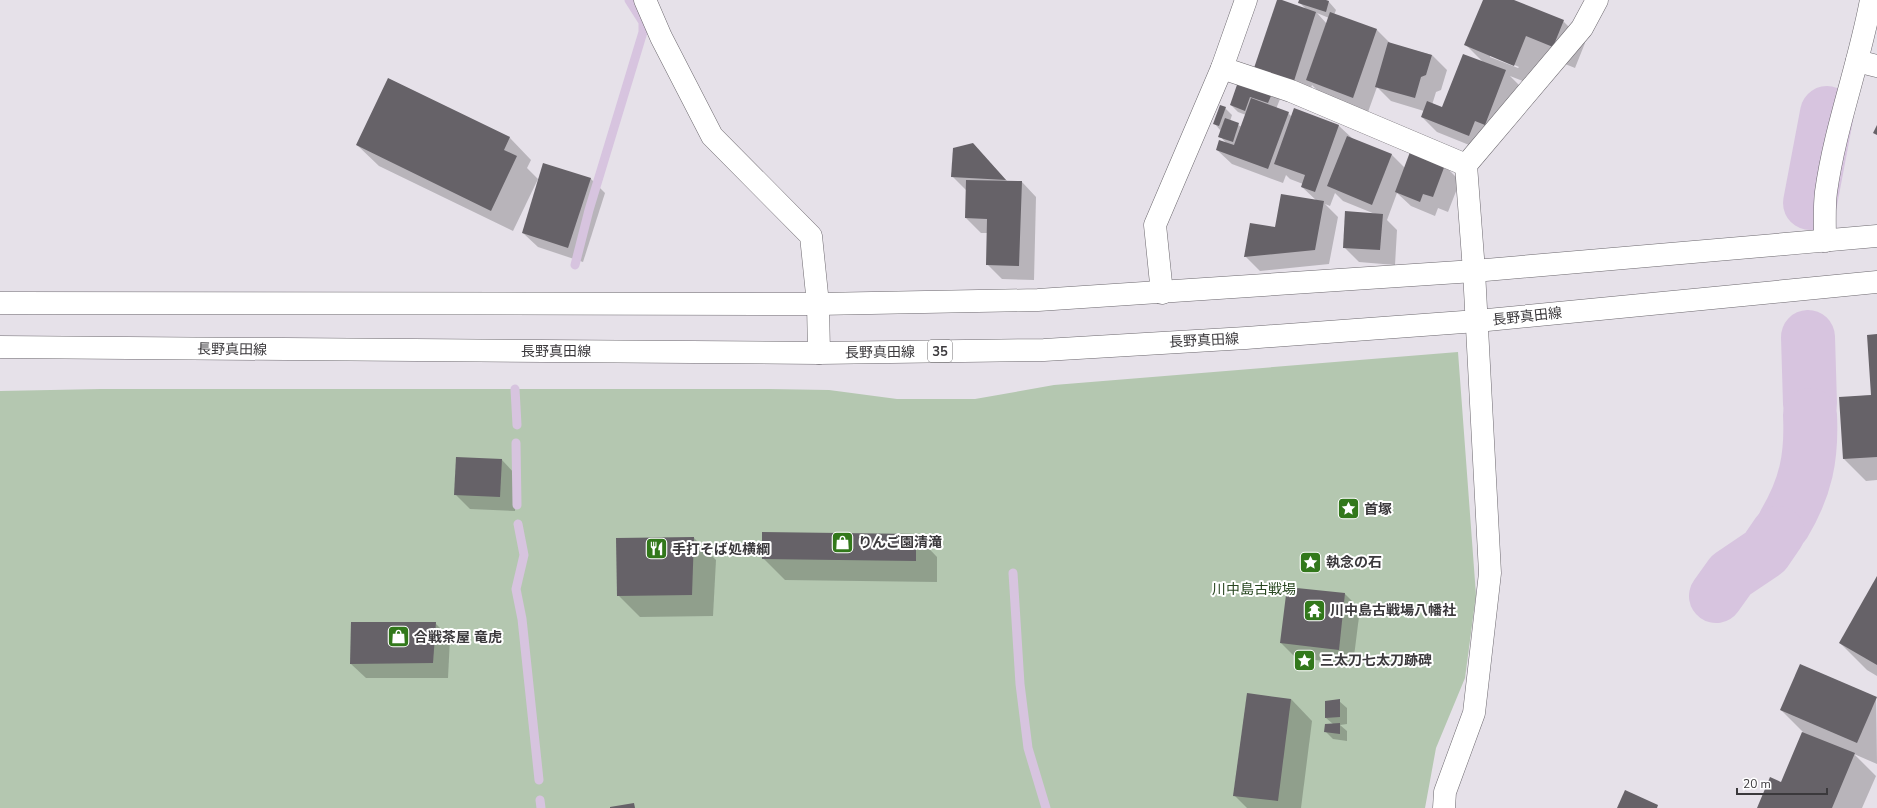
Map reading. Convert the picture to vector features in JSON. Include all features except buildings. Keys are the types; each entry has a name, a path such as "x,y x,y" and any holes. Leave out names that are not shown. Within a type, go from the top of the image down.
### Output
{"main road":[{"path":"645,0 661,37 712,136 811,236 818,304 819,353"},
{"path":"1162,293 1155,225 1222,68 1246,0"},
{"path":"1444,808 1445,792 1474,713 1490,573 1477,321 1466,165 1582,28 1597,0"},
{"path":"1825,241 1826,193 1835,143 1867,63 1871,0"},
{"path":"1222,68 1291,91 1466,165"},
{"path":"0,303 818,304 1038,300 1162,293 1474,271 1877,236"},
{"name":"長野真田線","path":"0,346 819,353 1044,350 1246,338 1477,321 1877,282"}],"green space":[{"name":"川中島古戦場","path":"1458,352 1476,595 1465,678 1436,748 1425,808 0,808 0,391 101,389 769,389 829,390 897,399 975,399 1054,385"}],"waterway":[{"path":"575,265 589,210 643,32 643,22 629,0"},
{"path":"1810,203 1827,113"},
{"path":"1808,337 1810,404"},
{"path":"515,389 517,425"},
{"path":"1784,524 1798,497 1806,471 1810,445 1810,415"},
{"path":"516,443 517,505"},
{"path":"518,524 524,555 516,589 522,619 539,780"},
{"path":"1716,596 1731,575 1765,552 1778,533"},
{"path":"1013,573 1020,684 1028,748 1046,808"},
{"path":"540,800 541,808"}],"place":[{"name":"首塚","path":"1348,509"},
{"name":"りんご園清滝","path":"842,542"},
{"name":"手打そば処横綱","path":"656,549"},
{"name":"執念の石","path":"1311,562"},
{"name":"川中島古戦場八幡社","path":"1315,610"},
{"name":"合戦茶屋 竜虎","path":"398,637"},
{"name":"三太刀七太刀跡碑","path":"1305,660"}]}
